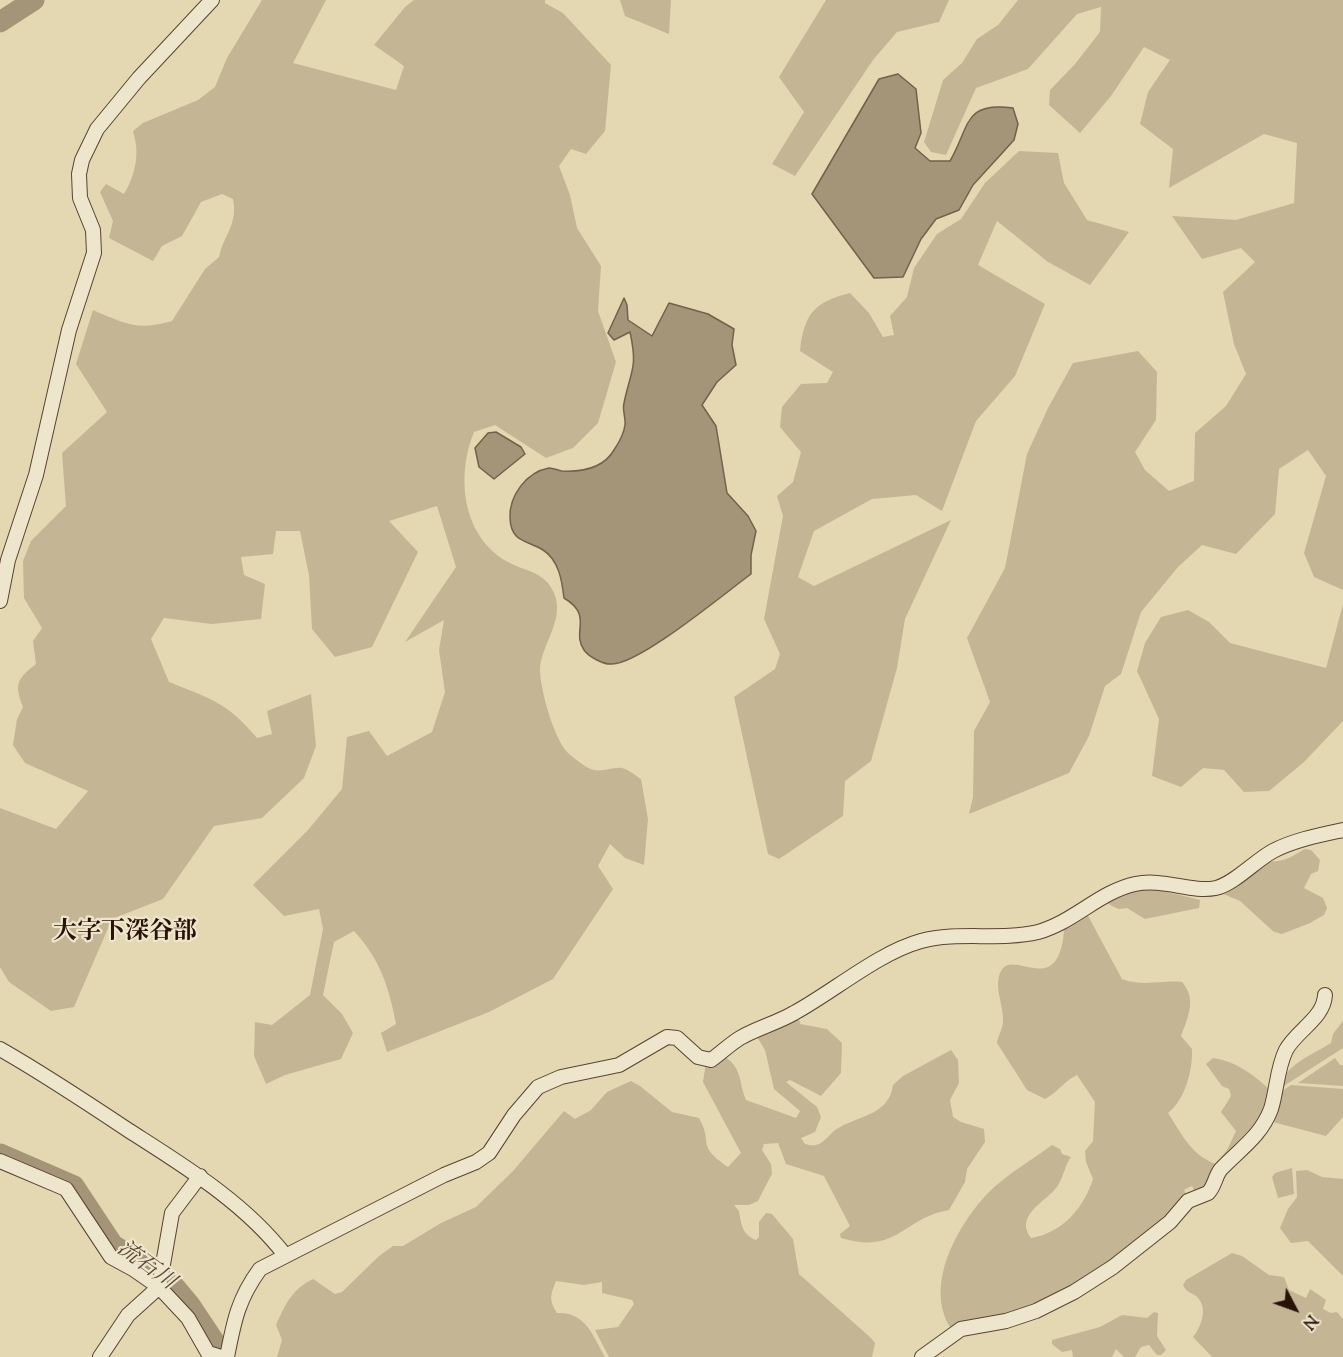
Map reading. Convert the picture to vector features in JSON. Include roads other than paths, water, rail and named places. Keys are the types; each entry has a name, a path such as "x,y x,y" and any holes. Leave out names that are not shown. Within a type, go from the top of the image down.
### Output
{"street":[{"path":"0,601 8,560 36,475 69,330 94,253 93,230 81,198 79,174 82,160 97,129 139,78 212,0"},
{"path":"227,1357 236,1310 246,1289 260,1269 444,1175 476,1162 489,1153 514,1115 538,1087 561,1077 619,1065 667,1037 677,1038 698,1057 711,1060 740,1038 794,1013 873,964 920,941 960,937 1007,937 1038,932 1068,921 1108,893 1134,885 1161,882 1214,888 1234,878 1275,850 1317,835 1343,830"},
{"path":"922,1357 961,1329 1006,1321 1036,1311 1074,1292 1113,1267 1170,1222 1188,1201 1208,1193 1221,1169 1260,1129 1270,1110 1286,1050 1295,1036 1317,1014 1324,1004 1325,995"},
{"path":"0,1049 200,1176 268,1233 285,1255"},
{"path":"0,1161 66,1189 111,1257 134,1269 159,1287 188,1318 214,1355"},
{"path":"100,1357 128,1315 159,1287 172,1213 200,1176"}],"waterway":[{"name":"流石川","path":"0,22 34,0"},
{"name":"流石川","path":"0,1154 74,1186 113,1245 169,1280 190,1305 216,1344 215,1357"}],"district":[{"name":"大字下深谷部","path":"125,934"}]}
